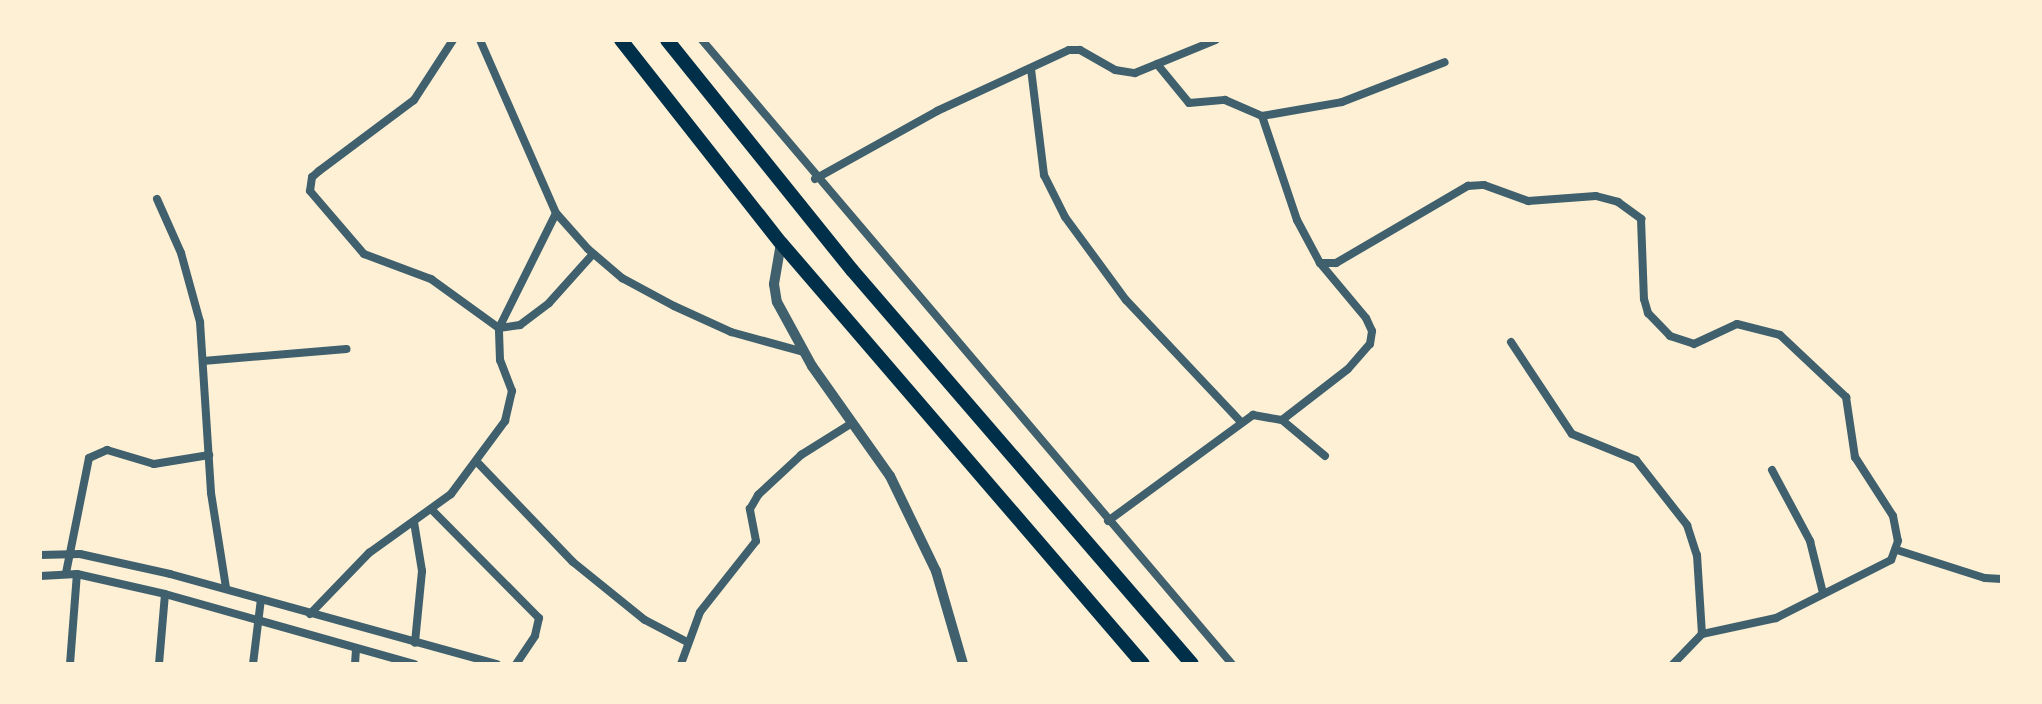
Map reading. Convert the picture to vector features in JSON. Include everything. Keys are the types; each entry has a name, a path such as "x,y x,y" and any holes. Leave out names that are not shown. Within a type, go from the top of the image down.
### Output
{"highway":[{"path":"621,40 781,243 1143,664"},
{"path":"667,40 798,205 1192,664"}],"street":[{"path":"453,40 414,100 312,177 310,191 364,254 431,279 499,328 520,325 549,303 593,254"},
{"path":"480,40 556,213 593,254 622,278 674,306 731,332 804,352"},
{"path":"702,40 815,179 1232,664"},
{"path":"815,179 937,111 1080,50 1126,74 1216,40"},
{"path":"1157,64 1189,103 1225,100 1262,116 1342,102 1445,62"},
{"path":"1031,69 1044,175 1065,217 1126,300 1240,421"},
{"path":"1262,116 1297,220 1320,263 1366,318 1372,331 1370,344 1348,369 1282,420"},
{"path":"1320,263 1336,263 1468,186 1484,185 1528,201 1574,195 1618,202 1641,219 1644,299 1657,325 1684,343 1737,324 1780,335 1846,397 1855,457 1893,516 1897,550 1891,560 1761,624 1702,634 1673,664"},
{"path":"157,199 193,287 203,361 209,455 226,588"},
{"path":"310,614 369,553 432,510 478,463 511,406 499,328 556,213"},
{"path":"781,243 774,284 777,302 804,352 890,476 936,571 963,664"},
{"path":"1511,342 1572,434 1636,460 1687,525 1697,555 1702,634"},
{"path":"203,361 346,349"},
{"path":"1108,521 1240,421 1268,415 1282,420 1325,456"},
{"path":"681,664 700,612 756,541 750,509 758,495 801,455 852,423"},
{"path":"66,573 83,470 97,451 154,464 209,455"},
{"path":"478,463 529,522 573,562 645,620 687,642"},
{"path":"1772,470 1810,541 1823,593"},
{"path":"432,510 539,618 535,636 516,664"},
{"path":"414,522 422,571 415,643"},
{"path":"1897,550 2002,579"},
{"path":"40,555 69,553 226,588 497,664"},
{"path":"70,664 77,574"},
{"path":"40,576 77,574 165,594 414,664"},
{"path":"159,664 165,594"},
{"path":"253,664 255,619 261,599"},
{"path":"355,664 356,649"}]}
